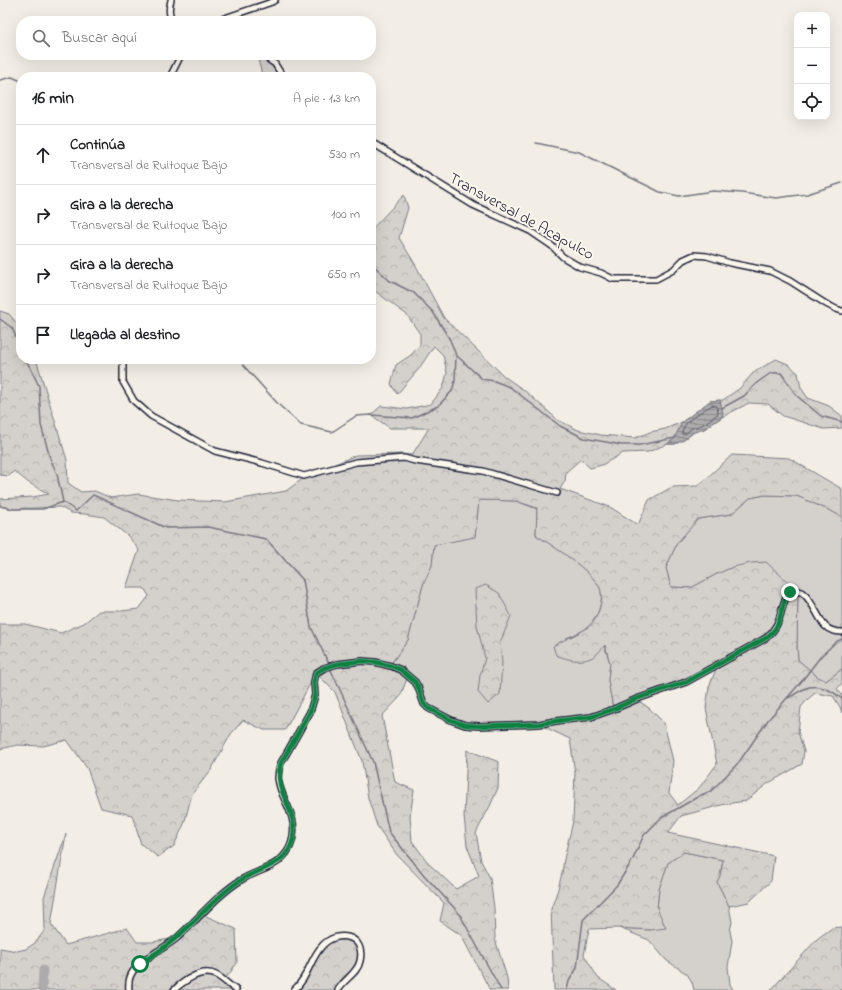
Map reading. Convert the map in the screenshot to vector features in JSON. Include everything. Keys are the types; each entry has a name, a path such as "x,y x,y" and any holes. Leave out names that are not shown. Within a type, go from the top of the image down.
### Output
{"street":[{"path":"169,16 171,0"},
{"path":"231,16 275,0"},
{"path":"172,72 178,60"},
{"path":"269,60 274,64 280,72"},
{"name":"Transversal de Acapulco","path":"376,145 473,205 530,231 552,246 563,257 580,266 613,278 656,279 672,270 683,260 694,255 707,256 730,263 770,271 790,281 831,307 842,311"},
{"path":"123,364 123,382 134,401 151,416 215,451 262,462 304,476 356,462 404,458 483,471 558,493"},
{"path":"129,990 128,984 130,976 140,964 176,938 223,894 240,881 276,864 290,850 294,822 280,786 278,771 310,712 315,695 314,677 316,673 324,668 337,664 362,661 375,662 401,670 415,682 424,704 428,708 451,720 465,725 539,724 591,717 636,699 686,682 766,638 777,626 787,595 794,591 799,591 807,597 824,625 830,630 842,632"},
{"path":"294,990 304,978 316,954 322,946 332,938 344,936 354,941 358,945 361,956 356,970 338,990"},
{"path":"174,990 189,979 201,973 215,975 236,990"}],"green space":[{"path":"258,60 269,60 279,72 261,72"},
{"path":"404,195 408,208 399,238 444,318 505,377 525,391 558,420 578,430 601,435 635,438 682,422 710,401 723,400 740,388 753,373 776,359 788,364 798,373 801,388 808,398 829,406 842,416 842,428 824,429 783,416 768,404 749,403 722,417 704,429 694,432 684,440 675,444 667,444 648,452 623,453 602,465 590,468 581,459 566,472 565,481 560,489 610,507 638,525 649,500 672,487 698,486 732,455 789,458 842,489 842,517 797,496 765,495 750,498 731,514 698,519 677,543 666,568 671,587 691,588 733,567 751,563 766,562 798,591 798,660 818,677 826,681 842,669 842,683 837,689 842,695 842,713 833,696 815,693 801,707 798,732 804,751 802,764 767,784 746,801 725,804 681,816 668,833 774,856 771,881 749,902 729,906 717,882 720,876 723,860 684,852 668,863 659,889 657,908 666,928 651,930 619,928 589,929 584,955 598,978 616,990 554,990 551,909 562,873 573,821 575,773 570,739 538,724 590,716 613,708 608,680 610,663 605,645 596,655 586,660 571,660 556,655 553,646 585,629 593,623 600,606 601,592 595,581 580,566 536,535 537,508 516,501 479,500 475,537 434,545 432,565 423,585 408,640 390,665 408,676 400,697 382,716 395,782 414,790 410,816 412,841 429,864 456,889 479,876 467,846 464,816 467,750 499,762 498,788 476,833 481,861 490,878 494,908 495,939 507,978 508,990 490,990 461,935 440,921 444,903 397,855 377,826 368,798 362,761 335,692 316,673 285,730 264,730 243,720 231,734 211,770 192,794 184,824 174,846 158,857 141,844 132,815 101,808 87,768 67,740 43,746 18,745 0,749 0,624 25,624 61,633 84,623 99,611 139,609 149,596 144,588 126,588 139,550 128,536 104,517 71,513 60,507 13,509 0,506 0,499 33,497 49,494 29,483 14,471 9,476 0,475 0,311 9,314 16,323 16,364 38,364 67,460 68,483 81,492 95,491 111,498 138,494 178,500 225,502 286,491 305,477 356,455 412,455 429,428 390,428 371,415 381,406 407,409 431,404 443,388 447,373 443,355 434,346 418,370 397,394 391,384 396,365 411,355 420,345 420,334 407,315 376,292 376,225","holes":["718,664 709,687 706,708 717,764 699,788 678,805 669,793 673,761 664,723 649,708 636,699 685,682"]},
{"path":"765,495 797,496 842,517 842,669 826,681 818,677 798,660 798,591 733,567 691,588 671,587 666,568 677,543 698,519 731,514 750,498"},
{"path":"479,500 516,501 537,509 536,535 580,566 589,574 600,588 601,603 595,618 585,629 566,638 604,645 610,663 608,680 613,708 601,713 538,724 465,725 428,708 418,687 390,665 408,640 423,585 432,565 434,544 475,536"},
{"path":"486,585 499,593 511,616 500,643 502,662 500,694 488,704 478,692 480,675 485,658 477,626 475,589"},
{"path":"66,834 51,924 66,945 127,928 137,942 153,942 175,938 199,916 206,916 236,929 237,963 224,981 235,990 0,990 0,948 17,951 26,949 35,943 45,930 44,897"},
{"path":"684,852 723,860 720,876 717,882 729,906 732,922 730,931 732,941 728,967 730,984 733,990 694,990 692,982 687,974 666,960 649,940 619,928 651,930 657,908 659,889 668,863"},
{"path":"842,927 842,990 771,990 817,939 832,928"},
{"path":"337,936 353,940 359,950 358,965 337,990 292,990 296,987 315,954"}],"water":[{"path":"720,400 723,413 722,417 704,429 694,432 684,440 675,444 667,444 674,439 682,422 710,401"}],"waterway":[{"path":"0,80 12,77 16,79"},
{"path":"536,143 579,152 660,192 679,196 713,191 742,193 776,198 807,194 842,183"},
{"path":"376,268 390,281 414,293 433,312 450,340 456,355 482,379 494,381 510,387 560,426 584,438 622,445 640,445 675,438"},
{"path":"0,319 12,328 16,337"},
{"path":"243,365 279,405 301,425 332,432 356,416 371,415 412,418 438,406 452,391 455,381 456,355"},
{"path":"28,364 39,386 41,425 50,458 57,474 63,502 76,511 93,495 166,528 208,527 266,539 303,580 311,627 329,664"},
{"path":"722,408 744,396 758,382 771,373 781,373 797,396 821,416 842,422"},
{"path":"0,506 13,509 43,509 63,502"},
{"path":"567,990 569,981 577,968 583,920 617,885 632,861 644,835 661,818 701,795 711,791 739,762 768,720 821,656 836,642 842,639"},
{"path":"330,668 373,762 389,832 424,875 459,913 501,990"},
{"path":"788,698 809,687 818,687 827,689 842,699"},
{"path":"42,990 43,970"}],"route":[{"path":"140,964 176,938 223,894 240,881 252,874 276,864 290,850 294,832 294,822 280,786 278,771 310,712 315,695 314,677 321,669 337,664 362,661 375,662 391,666 401,670 415,682 420,692 421,699 428,708 451,720 465,725 539,724 591,717 614,709 624,703 686,682 766,638 777,626 785,599 790,592"}]}
